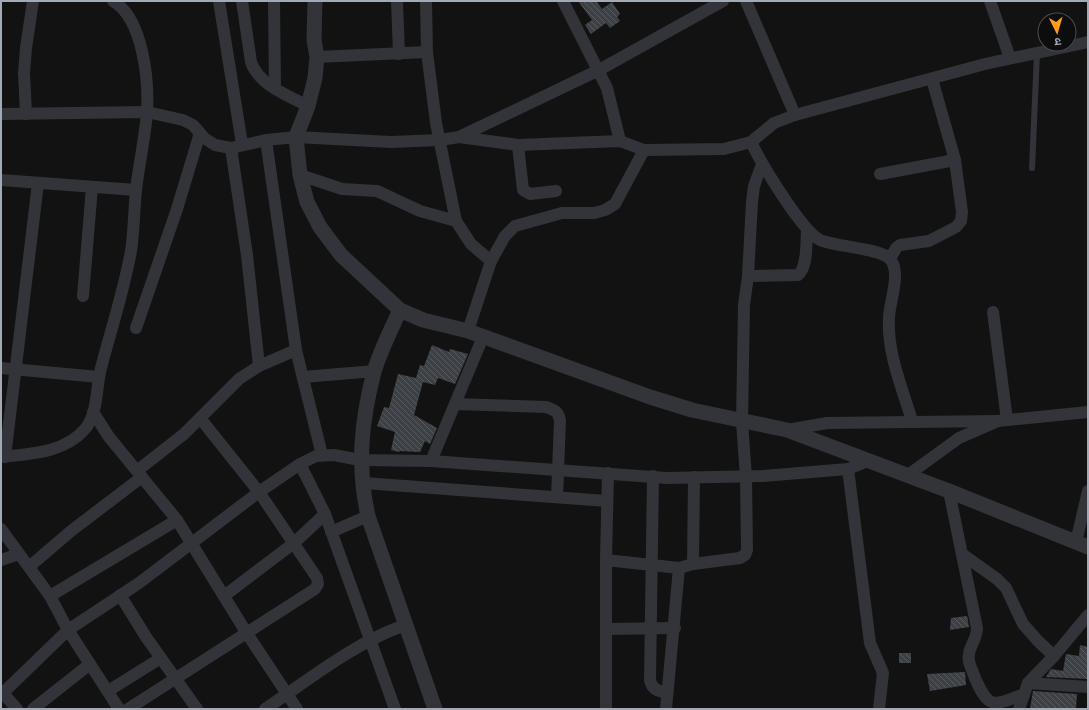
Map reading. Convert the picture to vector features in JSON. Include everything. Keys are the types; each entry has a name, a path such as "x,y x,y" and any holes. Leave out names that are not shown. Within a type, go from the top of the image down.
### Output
{"street":[{"path":"26,114 24,67 33,1"},
{"path":"38,183 16,369 5,430 3,457 36,453 65,444 78,437 87,428 93,412 99,377 131,251 136,190 146,112 147,87 138,36 121,6 112,1"},
{"path":"219,1 259,366"},
{"path":"242,1 252,66 259,77 275,88 308,106"},
{"path":"274,1 275,88"},
{"path":"315,1 314,40 317,57 315,78 308,106 296,137 300,175 307,202 327,239 341,255 400,310 423,320 468,331 650,397 742,422 788,430 908,475 1082,544 1088,491"},
{"path":"397,1 399,54"},
{"path":"426,1 427,52 440,140 456,220 471,244 491,261"},
{"path":"563,1 607,88 620,141"},
{"path":"1,114 146,112 182,120 193,126 215,145 236,146 266,140 296,137 390,142 440,140 459,136 599,70 723,1"},
{"path":"746,1 795,115"},
{"path":"990,1 1010,58"},
{"path":"459,136 518,145 620,141 644,150 724,149 751,142 774,123 795,115 1010,58 1088,42"},
{"path":"317,57 427,52"},
{"path":"890,259 896,248 900,245 929,242 956,227 961,221 955,160 932,79"},
{"path":"136,328 177,208 200,133"},
{"path":"266,140 296,350 322,455"},
{"path":"751,142 762,164 807,231 820,240 879,253 890,259 894,268 895,281 889,316 888,340 912,421"},
{"path":"518,145 523,190 530,194 556,191"},
{"path":"468,331 491,261 505,236 515,226 562,213 594,213 605,210 615,204 644,150"},
{"path":"880,174 955,160"},
{"path":"606,560 679,568 693,564 740,558 745,555 746,477 742,422 744,305 748,276 754,186 762,164"},
{"path":"300,175 342,190 377,191 420,211 456,220"},
{"path":"1,180 136,190"},
{"path":"83,296 92,187"},
{"path":"748,276 798,275 802,272 807,231"},
{"path":"400,310 375,371 364,421 360,460 364,483 364,497 368,516 435,709"},
{"path":"993,312 1003,420"},
{"path":"431,461 483,337"},
{"path":"29,567 140,474 184,434 239,379 259,366 296,350"},
{"path":"1,368 99,377"},
{"path":"303,377 375,371"},
{"path":"455,404 546,407 555,410 559,415 560,421 557,497"},
{"path":"93,412 109,437 140,474 192,543 246,632 297,709"},
{"path":"788,430 827,423 1003,420 1088,412"},
{"path":"128,709 315,589 318,584 317,578 259,492 200,418"},
{"path":"908,475 959,438 1003,420"},
{"path":"17,709 2,693 68,630 120,594 139,583 259,492 300,464 316,456 322,455 360,460 431,461 653,476 694,477 746,477 848,470 868,461"},
{"path":"300,464 325,514 369,641 395,709"},
{"path":"848,470 870,643 883,673 879,709"},
{"path":"606,709 606,560 608,473"},
{"path":"653,476 651,685 655,690 667,693"},
{"path":"693,564 694,477"},
{"path":"364,483 607,501"},
{"path":"949,491 977,628 977,634 969,654 969,659 983,697 988,702 993,704 1026,689 1088,687"},
{"path":"224,596 294,543 325,514"},
{"path":"331,532 368,516"},
{"path":"50,596 176,520"},
{"path":"1,529 50,596 68,630 119,709"},
{"path":"1,560 19,554"},
{"path":"962,554 997,579 1006,588 1023,624 1034,638 1054,656"},
{"path":"666,709 675,628 679,568"},
{"path":"120,594 175,679 197,709"},
{"path":"1019,709 1026,689 1088,615"},
{"path":"265,709 369,641 405,624"},
{"path":"606,629 651,627 675,628"},
{"path":"108,691 161,658"},
{"path":"32,709 90,664"}],"lane":[{"path":"1032,168 1037,53"}],"building":[{"path":"578,1 596,1 602,9 612,2 620,14 617,17 620,21 610,28 606,23 591,34 585,25 592,20"},
{"path":"432,345 449,352 450,349 468,354 455,384 438,378 435,385 423,382 414,415 437,428 430,444 425,441 420,452 399,452 391,450 395,432 377,426 384,407 389,408 398,374 416,378 420,365 424,366"},
{"path":"967,616 969,627 950,630 951,618"},
{"path":"1080,645 1088,647 1088,679 1046,677 1051,669 1063,671 1066,654 1079,656"},
{"path":"899,653 911,653 911,663 899,663"},
{"path":"965,672 966,685 930,691 927,674"},
{"path":"1033,691 1077,694 1076,709 1030,709"}]}
